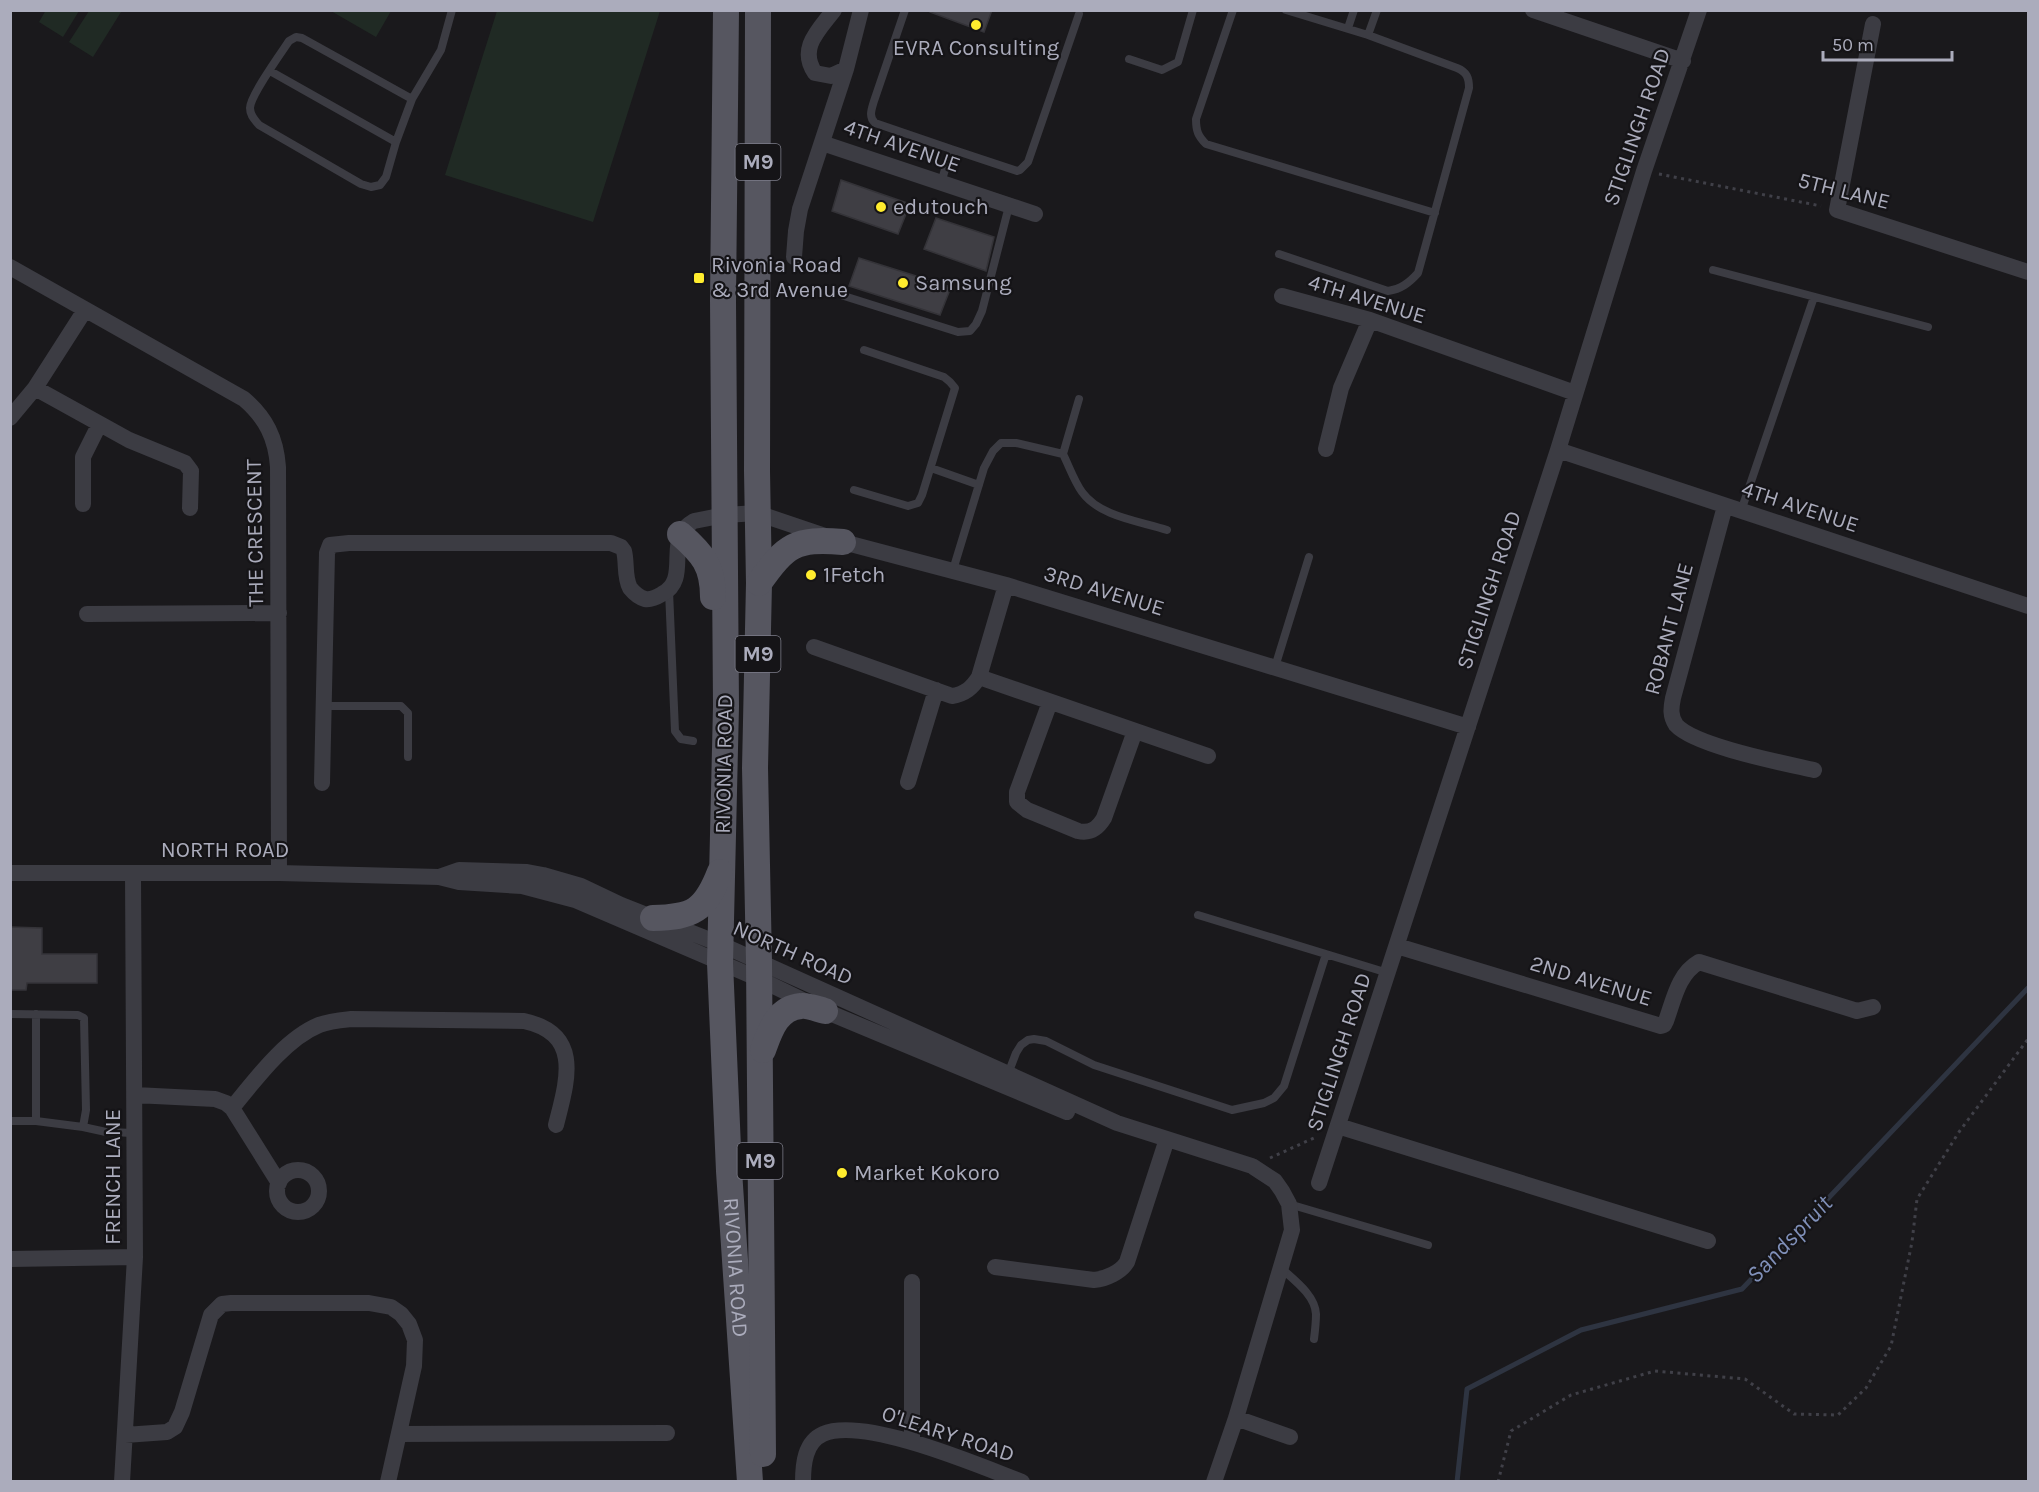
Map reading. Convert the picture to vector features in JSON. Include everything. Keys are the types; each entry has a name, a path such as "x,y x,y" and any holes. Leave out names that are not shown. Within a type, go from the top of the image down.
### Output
{"main road":[{"name":"RIVONIA ROAD","path":"726,10 723,301 726,706 720,954 729,1171 750,1482"},
{"name":"RIVONIA ROAD","path":"758,10 757,513 759,583 755,768 763,1482"},
{"path":"680,534 703,555 711,574 714,678 726,706"},
{"path":"759,583 777,559 796,544 815,540 843,542"},
{"path":"653,918 679,917 691,913 712,893 722,868"},
{"path":"759,1061 776,1019 784,1012 802,1006 825,1011"}],"street":[{"path":"834,10 812,41 808,57 815,73 831,76 846,69"},
{"path":"794,257 800,209 846,69 861,10"},
{"path":"1533,10 1683,61"},
{"name":"STIGLINGH ROAD","path":"1319,1183 1558,450 1644,171 1699,10"},
{"path":"1837,210 1873,24"},
{"name":"4TH AVENUE","path":"822,143 1035,214"},
{"name":"5TH LANE","path":"1837,210 2028,272"},
{"name":"THE CRESCENT","path":"10,267 243,399 263,418 274,438 277,455 279,613 279,873"},
{"name":"4TH AVENUE","path":"1282,296 1370,320 1575,393"},
{"path":"10,418 35,388 85,310"},
{"path":"1326,449 1341,388 1370,320"},
{"path":"35,388 99,425 188,465 191,471 190,508"},
{"path":"83,504 83,457 99,425"},
{"name":"4TH AVENUE","path":"1558,450 2028,606"},
{"name":"ROBANT LANE","path":"1733,509 1673,698 1672,718 1678,726 1701,742 1814,770"},
{"name":"3RD AVENUE","path":"680,534 694,521 725,514 757,513 843,542 1006,585 1468,727"},
{"path":"322,783 327,553 328,547 332,544 611,543 621,547 624,551 628,582 636,595 653,599 669,591 677,573 680,534"},
{"path":"814,646 952,696 960,695 974,686 979,677 1006,585"},
{"path":"87,614 279,613"},
{"path":"979,677 1208,756"},
{"path":"908,782 936,690"},
{"path":"1050,702 1017,792 1017,802 1027,810 1078,831 1084,832 1099,827 1135,731"},
{"name":"NORTH ROAD","path":"440,877 455,871 475,869 543,874 581,886 653,918 720,954"},
{"name":"NORTH ROAD","path":"10,873 279,873 440,877 459,882 522,886 575,900 720,954 1008,1074 1117,1124"},
{"name":"FRENCH LANE","path":"122,1482 135,1257 133,873"},
{"name":"2ND AVENUE","path":"1397,946 1660,1026 1666,1021 1682,977 1689,968 1699,962 1857,1011 1873,1007"},
{"name":"NORTH ROAD","path":"759,970 825,1011 1083,1118 1117,1124 1252,1166"},
{"path":"232,1108 285,1049 309,1030 325,1023 351,1019 524,1021 538,1024 548,1030 561,1043 566,1057 567,1082 556,1125"},
{"path":"135,1095 215,1099 225,1103 232,1108 279,1183"},
{"path":"1338,1126 1708,1242"},
{"path":"995,1267 1094,1280 1101,1280 1123,1268 1127,1262 1167,1139"},
{"path":"1214,1482 1236,1418 1292,1230 1289,1204 1275,1181 1252,1166"},
{"path":"10,1258 135,1257"},
{"path":"912,1282 912,1442"},
{"path":"125,1435 167,1432 175,1427 182,1412 211,1315 222,1305 231,1303 369,1303 391,1307 401,1314 409,1324 415,1340 414,1366 388,1482"},
{"path":"1236,1418 1290,1437"},
{"name":"O'LEARY ROAD","path":"803,1482 809,1446 823,1434 845,1429 861,1430 912,1442 1022,1482"},
{"path":"399,1434 667,1432"}],"lane":[{"path":"412,99 302,38 296,37 289,41 255,94 250,106 252,117 259,125 361,184 371,187 380,185 386,177 412,99 441,50 452,10"},
{"path":"905,10 874,101 872,120 875,123 1017,171 1028,162 1079,14"},
{"path":"1129,59 1162,70 1178,62 1193,10"},
{"path":"1233,10 1196,119 1196,131 1206,144 1435,213"},
{"path":"1279,254 1388,291 1406,285 1418,273 1469,88 1468,77 1464,71 1457,68 1348,28 1286,10"},
{"path":"1348,28 1354,10"},
{"path":"1368,35 1377,10"},
{"path":"270,71 396,142"},
{"path":"940,183 951,149"},
{"path":"844,296 958,332 970,331 982,310 1009,206"},
{"path":"1713,270 1928,327"},
{"path":"1733,509 1814,297"},
{"path":"854,490 909,506 918,503 955,388 944,377 864,350"},
{"path":"1079,399 1063,454 1082,492 1101,508 1114,514 1167,530"},
{"path":"953,570 988,459 1001,443 1016,442 1063,454"},
{"path":"931,468 979,485"},
{"path":"1275,667 1309,557"},
{"path":"669,591 675,728 676,734 681,739 693,741"},
{"path":"324,706 401,706 408,713 408,757"},
{"path":"1198,915 1388,974"},
{"path":"1008,1074 1021,1045 1028,1040 1040,1039 1094,1065 1232,1110 1264,1103 1274,1098 1284,1086 1326,954"},
{"path":"10,1014 78,1015 84,1018 86,1110 83,1127"},
{"path":"36,1014 36,1121"},
{"path":"10,1121 36,1121 106,1132 135,1133"},
{"path":"1289,1204 1428,1245"},
{"path":"1281,1268 1304,1290 1315,1306 1314,1339"}],"path":[{"name":"5TH LANE","path":"1644,171 1837,210"},
{"path":"1498,1482 1510,1431 1571,1395 1655,1371 1745,1379 1794,1414 1838,1415 1866,1388 1891,1346 1912,1242 1917,1198 1959,1132 2028,1039"},
{"path":"1252,1166 1338,1126"}],"shaded area":[{"path":"46,10 79,11 63,37 39,22"},
{"path":"89,11 120,11 93,57 69,42"},
{"path":"331,11 391,11 376,37"},
{"path":"497,11 660,11 593,222 445,175"}],"building":[{"name":"EVRA Consulting","path":"930,10 992,10 984,32 930,12"},
{"path":"841,180 910,204 898,234 832,211"},
{"path":"936,218 994,237 986,271 924,249"},
{"path":"859,258 951,287 940,315 849,286"},
{"path":"10,927 42,928 42,954 97,954 97,983 27,983 26,990 10,990"}],"waterway":[{"name":"Sandspruit","path":"1457,1482 1467,1389 1581,1330 1742,1289 2028,988"}],"place":[{"name":"EVRA Consulting","path":"976,25"},
{"name":"edutouch","path":"881,207"},
{"name":"Rivonia Road & 3rd Avenue","path":"699,278"},
{"name":"Samsung","path":"903,283"},
{"name":"1Fetch","path":"811,575"},
{"name":"Market Kokoro","path":"842,1173"}]}
